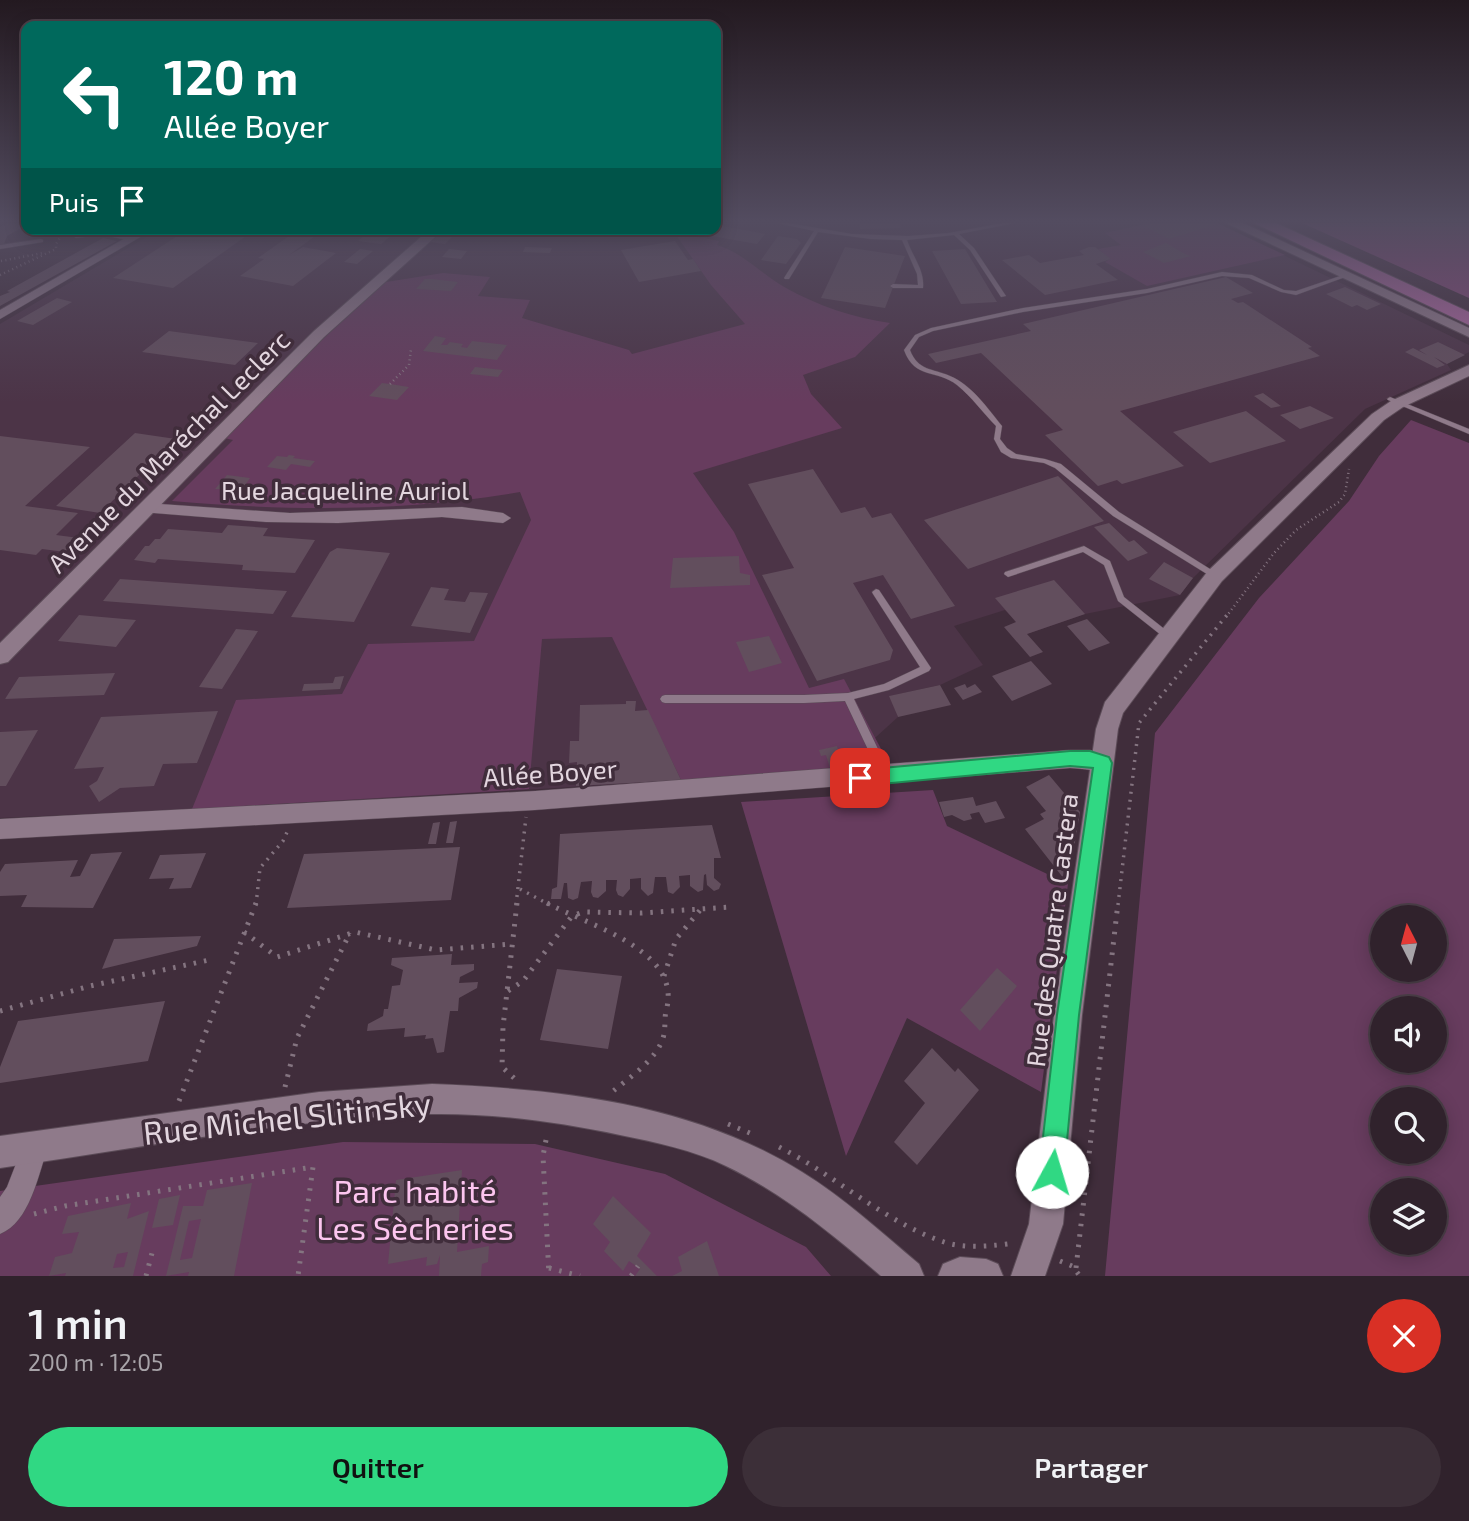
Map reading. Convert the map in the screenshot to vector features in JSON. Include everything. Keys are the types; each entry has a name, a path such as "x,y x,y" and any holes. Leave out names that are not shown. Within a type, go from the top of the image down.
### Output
{"main road":[{"path":"1390,283 1469,319"},
{"path":"1419,283 1469,305"}],"street":[{"path":"0,313 52,283"},
{"path":"0,313 54,283"},
{"name":"Avenue du Maréchal Leclerc","path":"0,656 319,334 377,283"},
{"path":"1359,283 1469,333"},
{"name":"Rue des Quatre Castera","path":"1028,1276 1046,1224 1068,1015 1107,729 1113,709 1215,576 1378,417 1394,402 1469,370"},
{"name":"Rue Jacqueline Auriol","path":"146,508 264,518 477,512 503,517"},
{"name":"Allée Boyer","path":"0,829 528,802 886,776 1070,759 1090,759 1103,763"},
{"name":"Rue Michel Slitinsky","path":"0,1152 319,1107 432,1099 509,1102 596,1114 662,1128 731,1151 790,1183 907,1276"},
{"path":"13,1218 17,1196 35,1147"},
{"path":"955,1276 986,1276"}],"lane":[{"path":"893,286 921,287 922,283"},
{"path":"994,283 1003,296"},
{"path":"1184,283 1147,291 998,314 931,330 917,336 907,350 908,357 918,369 955,380 964,389 999,426 997,439 1004,450 1014,456 1058,466 1116,514 1215,576"},
{"path":"1264,283 1283,291 1296,293 1326,283"},
{"path":"1394,402 1469,432"},
{"path":"1008,574 1084,549 1107,563 1121,599 1169,637"},
{"path":"664,699 804,699 848,696 886,687 926,668 877,592"},
{"path":"848,696 886,776"}],"path":[{"path":"390,384 409,365 411,349"},
{"path":"1078,1273 1139,723 1209,640 1274,553 1296,530 1339,502 1345,494 1350,461"},
{"path":"514,1078 502,1067 503,1027 528,802"},
{"path":"180,1101 256,905 260,868 283,841 293,816"},
{"path":"520,889 572,916 603,928 628,943 648,957 670,990 671,1005 665,1014 663,1041 641,1066 612,1092"},
{"path":"508,991 523,981 572,916 583,912 642,913 730,907"},
{"path":"664,978 670,948 679,930 701,909"},
{"path":"244,932 277,957 355,932 436,950 512,944"},
{"path":"285,1087 297,1038 350,933"},
{"path":"0,1011 90,986 209,960"},
{"path":"546,1140 542,1156 549,1276"},
{"path":"13,1218 65,1206 313,1167 298,1276"},
{"path":"146,1276 152,1253"},
{"path":"631,1276 638,1266"},
{"path":"549,1268 580,1276"}],"shaded area":[{"path":"70,283 1340,283 1469,345 1469,352 1447,364 1451,370 1365,409 1193,578 1180,595 1085,614 1027,634 1005,610 954,626 983,665 940,685 890,696 898,717 843,767 284,805 0,818 0,324"},
{"path":"1435,283 1469,283 1469,298"}],"green space":[{"path":"385,283 486,283 478,296 530,300 522,318 629,350 632,354 745,324 709,283 776,283 824,306 890,323 855,357 803,375 811,394 842,428 693,473 734,532 809,688 844,679 889,764 681,780 612,637 542,639 529,789 192,809 236,700 342,694 368,644 474,641 531,520 520,492 434,503 347,508 260,507 172,501 233,440 224,438 315,346"},
{"path":"1141,283 1162,283 1147,286"},
{"path":"1411,420 1469,443 1469,1276 1105,1276 1155,733 1259,598 1349,501 1379,456"},
{"path":"933,790 947,826 1068,884 1041,1092 907,1018 846,1156 741,802"},
{"name":"Parc habité Les Sècheries","path":"343,1142 535,1144 665,1174 806,1247 831,1276 0,1276 0,1191"}],"building":[{"path":"22,283 42,283 0,306 0,296 10,292 7,291"},
{"path":"140,283 181,283 173,288"},
{"path":"275,283 297,283 293,286"},
{"path":"422,283 458,283 451,291 416,289"},
{"path":"828,283 895,283 885,308 821,298"},
{"path":"949,283 985,283 997,302 961,304"},
{"path":"1030,283 1106,283 1045,295"},
{"path":"1202,283 1235,283 1253,293 1231,299 1238,303 1243,302 1312,347 1308,348 1320,356 1120,411 1184,466 1122,484 1117,480 1098,486 1045,435 1063,430 981,353 936,363 928,354 1031,331 1023,324"},
{"path":"1345,287 1381,304 1367,310 1357,305 1352,307 1326,294"},
{"path":"57,298 72,302 33,325 17,321"},
{"path":"169,331 258,343 235,365 142,352"},
{"path":"435,336 446,338 441,345 450,342 463,344 461,347 467,348 472,341 507,345 497,360 423,351"},
{"path":"1438,342 1465,355 1447,364 1434,357 1445,365 1437,368 1405,352 1413,348 1427,355 1419,350"},
{"path":"475,367 503,370 498,377 470,374"},
{"path":"382,383 409,387 397,400 369,396"},
{"path":"1263,393 1281,406 1271,408 1254,396"},
{"path":"207,404 224,407 211,420 194,418"},
{"path":"1310,406 1334,418 1300,429 1280,415"},
{"path":"1246,411 1286,441 1210,463 1173,432"},
{"path":"135,433 176,439 100,513 56,506"},
{"path":"0,436 90,447 25,506 78,513 56,535 79,538 65,552 42,549 36,555 0,550"},
{"path":"289,455 315,461 310,467 291,464 286,470 267,467 277,456"},
{"path":"813,469 841,513 865,507 872,518 891,513 955,606 911,619 883,575 853,583 893,650 890,660 817,681 762,575 794,568 748,484"},
{"path":"227,475 250,478 245,485 249,485 245,490 239,491 215,489"},
{"path":"1058,476 1104,521 968,569 924,520"},
{"path":"1109,523 1129,542 1134,540 1148,553 1128,561 1094,527"},
{"path":"228,525 268,528 263,536 315,540 295,573 242,570 243,565 134,560 145,546 149,546 155,539 160,539 168,529 222,533"},
{"path":"337,548 390,553 354,622 291,617 330,552"},
{"path":"739,556 740,573 750,575 750,585 670,588 673,558"},
{"path":"1164,562 1193,578 1180,595 1149,579"},
{"path":"120,579 287,591 273,614 103,601"},
{"path":"1054,580 1085,614 1027,634 1043,652 1030,657 1004,627 1016,622 995,598"},
{"path":"431,587 449,589 444,600 465,602 470,592 488,593 470,633 411,626"},
{"path":"79,615 136,620 116,647 58,641"},
{"path":"1087,619 1110,643 1089,651 1067,626"},
{"path":"236,629 258,631 222,689 199,687"},
{"path":"769,636 782,663 749,672 736,642"},
{"path":"1031,661 1052,684 1012,701 992,676"},
{"path":"115,673 104,695 5,699 19,677"},
{"path":"344,676 340,689 302,691 304,684 333,683 335,677"},
{"path":"965,684 967,688 975,684 982,692 963,700 954,688"},
{"path":"940,685 951,705 898,717 889,696"},
{"path":"626,701 636,701 635,711 648,710 681,780 576,786 577,762 569,763 570,741 579,741 580,705 626,704"},
{"path":"218,711 197,763 163,764 154,786 120,788 99,802 89,786 97,781 104,767 74,769 101,717"},
{"path":"38,730 6,786 0,786 0,732"},
{"path":"837,746 843,767 830,768 826,755 821,756 819,750"},
{"path":"1049,775 1080,812 1068,884 1025,829 1044,819 1040,814 1046,811 1026,787"},
{"path":"973,797 976,806 996,801 1005,818 985,823 979,812 970,814 972,819 964,821 952,815 944,817 939,802"},
{"path":"457,821 453,843 446,843 450,822"},
{"path":"440,822 436,844 428,844 433,823"},
{"path":"712,825 721,858 714,858 714,878 721,884 719,889 714,891 707,885 706,874 703,890 698,892 690,886 690,875 679,876 680,887 673,894 668,892 666,877 655,877 653,893 648,896 641,889 641,878 630,879 630,889 623,897 618,895 616,890 617,880 606,880 606,891 598,898 593,897 591,892 592,881 581,882 578,898 568,898 567,883 564,883 561,899 551,899 552,889 557,887 560,834"},
{"path":"460,847 451,900 287,908 304,854"},
{"path":"122,852 93,908 21,907 27,895 0,896 0,872 5,864 78,860 70,877 80,876 91,854"},
{"path":"206,853 191,888 169,889 174,878 149,879 160,855"},
{"path":"201,936 197,946 102,969 114,939"},
{"path":"452,954 451,965 474,964 474,970 460,977 459,983 478,982 477,988 459,998 458,1011 450,1011 444,1052 437,1053 433,1038 425,1039 426,1035 404,1037 405,1028 367,1031 368,1024 383,1016 384,1009 388,1009 392,986 400,985 403,970 391,965 392,958"},
{"path":"997,968 1017,986 980,1031 960,1010"},
{"path":"557,969 622,976 608,1049 540,1040"},
{"path":"165,1001 148,1061 0,1083 0,1067 18,1021"},
{"path":"932,1048 955,1072 958,1068 979,1090 917,1165 894,1142 925,1103 904,1081"},
{"path":"462,1170 457,1252 489,1246 488,1262 482,1264 481,1276 439,1276 440,1255 437,1264 426,1266 427,1257 388,1264 396,1180"},
{"path":"252,1183 234,1276 188,1276 189,1272 166,1276 183,1206 203,1206 207,1190","holes":["201,1219 192,1258 180,1260 189,1221"]},
{"path":"180,1195 173,1225 152,1228 159,1199"},
{"path":"613,1196 651,1233 637,1256 657,1276 635,1276 640,1269 629,1261 623,1271 604,1251 610,1242 593,1224"},
{"path":"131,1203 127,1219 149,1211 133,1276 65,1276 66,1273 49,1276 55,1257 72,1253 79,1232 62,1234 68,1216","holes":["128,1252 124,1267 113,1268 117,1254"]},
{"path":"707,1241 719,1276 672,1276 682,1271 678,1257"}],"route":[{"path":"860,778 1070,759 1090,759 1103,763 1068,1015 1052,1172"}]}
